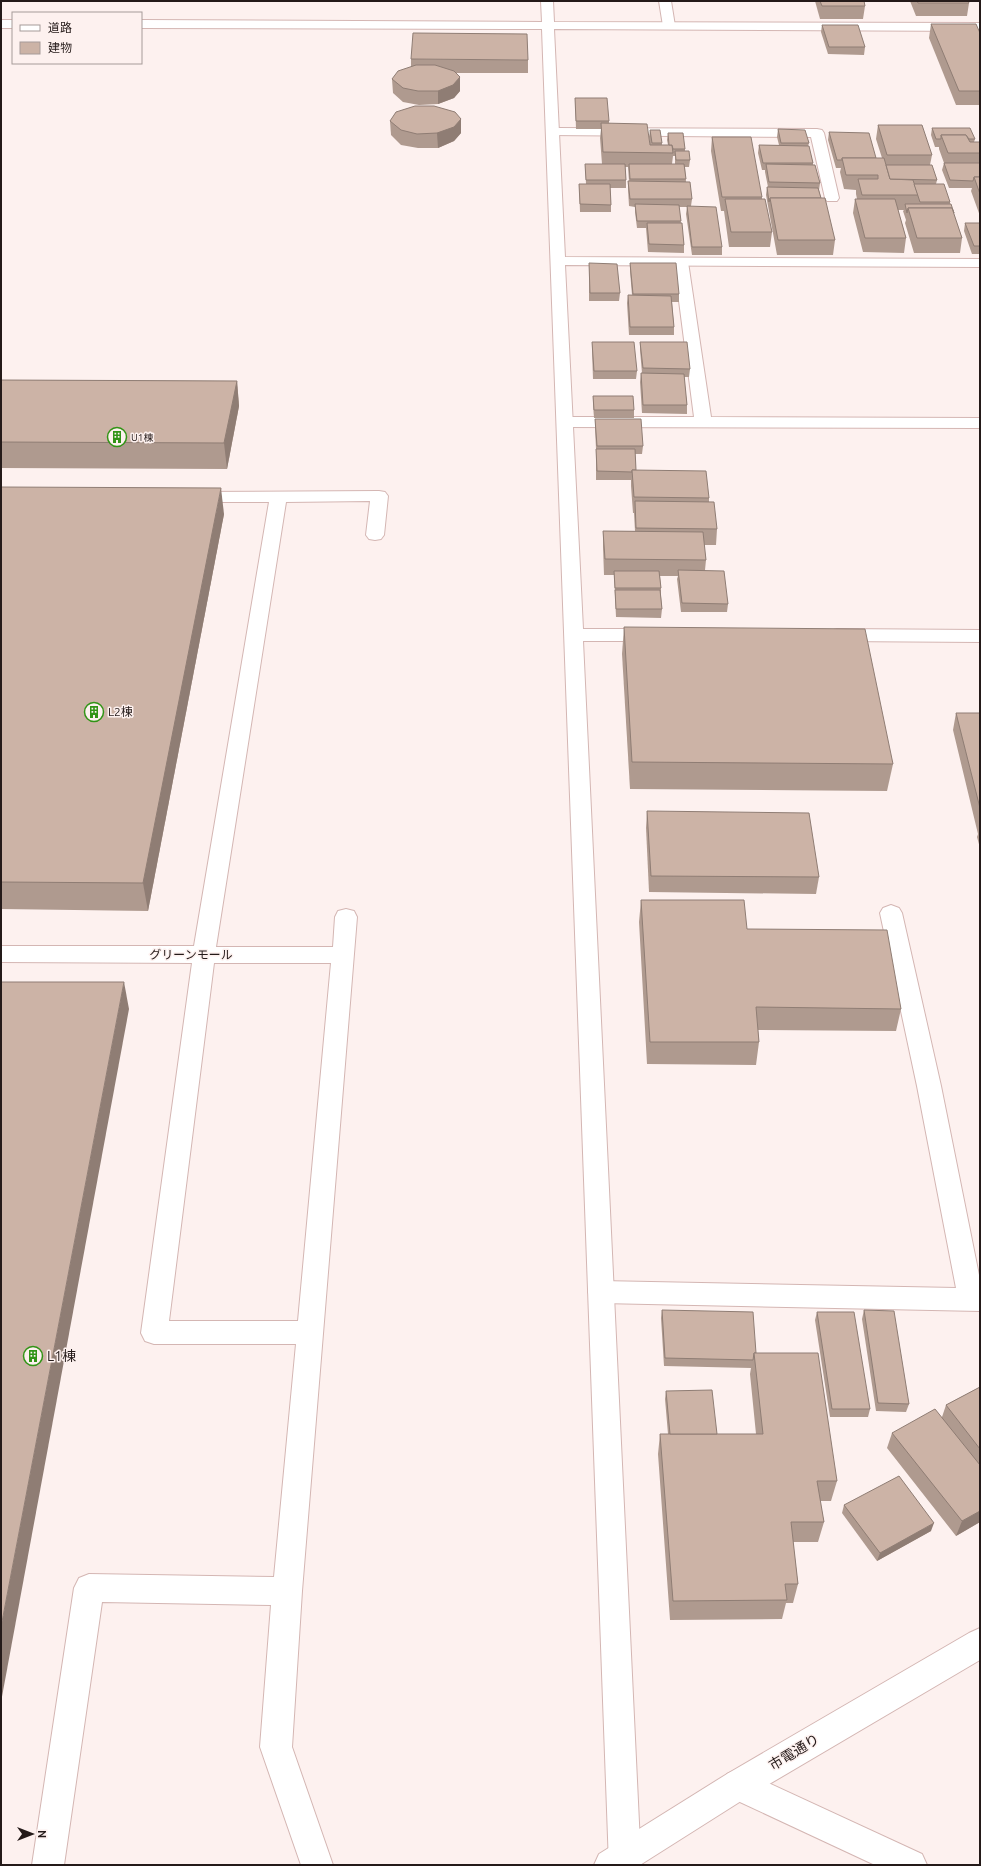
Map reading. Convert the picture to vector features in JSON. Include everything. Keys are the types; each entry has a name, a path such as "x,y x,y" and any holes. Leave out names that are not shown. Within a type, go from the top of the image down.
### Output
{"street":[{"path":"547,1 601,1292 620,1862"},
{"path":"665,1 669,26"},
{"path":"1,24 12,24"},
{"path":"142,24 980,27"},
{"path":"553,132 818,133 832,198"},
{"path":"558,261 980,262"},
{"path":"681,262 703,422"},
{"path":"565,422 980,423"},
{"path":"175,497 278,498 378,496 375,535"},
{"path":"278,498 204,955 154,1334 310,1332"},
{"path":"574,635 673,635"},
{"path":"822,635 980,636"},
{"path":"601,1292 975,1300 891,913"},
{"path":"317,1865 276,1747 287,1591 346,917"},
{"name":"グリーンモール","path":"1,954 343,955"},
{"path":"48,1865 89,1588 287,1591"},
{"name":"市電通り","path":"620,1862 738,1785 980,1643"},
{"path":"738,1785 911,1865"}],"building":[{"path":"820,1 864,1 865,6 822,6"},
{"path":"917,1 968,1 969,3 918,3"},
{"path":"931,24 976,24 980,33 980,91 959,91"},
{"path":"822,25 858,25 865,47 829,47"},
{"path":"413,33 527,34 528,60 411,59"},
{"path":"416,65 435,65 454,71 460,77 453,85 438,91 418,91 403,88 392,79 398,71"},
{"path":"575,98 607,98 609,121 576,121"},
{"path":"415,106 434,106 455,112 461,119 454,127 437,133 417,134 401,130 390,121 396,112"},
{"path":"601,123 647,124 650,145 672,145 673,153 603,152"},
{"path":"878,125 922,125 932,155 887,155"},
{"path":"932,128 970,128 975,139 969,139 966,135 941,135 941,139 936,139"},
{"path":"778,129 805,130 809,143 781,143"},
{"path":"650,130 660,130 662,143 652,143"},
{"path":"829,132 869,133 876,158 842,158 842,160 837,160"},
{"path":"668,133 683,133 685,149 673,149 672,145 669,145"},
{"path":"941,135 966,135 970,142 980,142 980,153 948,153"},
{"path":"712,137 751,137 762,197 722,197"},
{"path":"759,145 809,146 813,163 763,163"},
{"path":"675,151 689,151 690,160 676,160"},
{"path":"842,158 884,158 890,179 913,180 918,195 862,195 858,179 878,179 878,175 846,175"},
{"path":"944,163 980,163 980,177 974,177 973,181 950,180"},
{"path":"585,164 625,164 626,180 586,180"},
{"path":"629,164 684,164 686,179 630,179"},
{"path":"766,164 815,165 820,183 769,182"},
{"path":"886,165 932,165 937,180 890,179"},
{"path":"974,177 980,177 980,194"},
{"path":"628,181 690,182 692,199 630,199"},
{"path":"579,184 610,184 611,205 580,204"},
{"path":"914,184 944,184 950,202 920,202"},
{"path":"767,187 818,188 821,198 770,198 769,202"},
{"path":"770,198 825,198 835,240 778,240"},
{"path":"725,199 765,199 772,232 731,232"},
{"path":"855,199 895,199 906,238 865,238"},
{"path":"635,204 679,205 681,221 637,221"},
{"path":"905,204 951,204 954,213 952,208 908,208 907,213"},
{"path":"687,206 716,207 722,247 692,247"},
{"path":"908,208 952,208 962,238 917,238"},
{"path":"647,223 682,223 684,245 649,244"},
{"path":"965,223 980,223 980,246 974,246"},
{"path":"589,263 617,264 620,293 590,293"},
{"path":"630,263 676,263 679,294 633,294"},
{"path":"628,295 671,296 674,327 630,327"},
{"path":"592,342 634,342 637,371 594,371"},
{"path":"640,342 687,342 690,369 643,368"},
{"path":"641,373 684,374 687,405 643,405"},
{"path":"1,380 237,381 224,443 1,442"},
{"path":"593,396 633,396 634,410 594,410"},
{"path":"595,419 641,419 643,446 597,446"},
{"path":"596,449 635,449 636,470 632,470 632,472 597,471"},
{"path":"632,470 706,471 709,498 634,497"},
{"name":"L2棟","path":"1,487 221,488 143,883 1,882"},
{"path":"635,501 714,502 717,529 636,528"},
{"path":"603,531 703,532 706,560 605,559"},
{"path":"678,570 724,571 728,604 682,603"},
{"path":"614,571 659,571 661,588 615,588"},
{"path":"615,590 660,590 662,609 616,609"},
{"path":"624,627 865,629 893,764 632,762"},
{"path":"956,713 980,713 980,808"},
{"path":"647,811 809,813 819,877 651,876"},
{"path":"641,900 744,900 747,929 887,930 901,1009 756,1007 759,1042 650,1042"},
{"name":"L1棟","path":"1,982 124,982 1,1627"},
{"path":"662,1310 753,1312 756,1353 754,1353 753,1360 665,1358"},
{"path":"864,1310 894,1311 909,1404 878,1403"},
{"path":"817,1312 854,1312 870,1409 832,1409"},
{"path":"754,1353 818,1353 837,1481 817,1481 824,1522 791,1522 798,1584 785,1584 787,1600 673,1601 660,1434 763,1434"},
{"path":"980,1387 980,1449 946,1405"},
{"path":"712,1390 717,1434 670,1434 666,1391"},
{"path":"935,1409 980,1465 980,1511 962,1521 892,1433"},
{"path":"899,1476 934,1523 880,1553 844,1505"}],"place":[{"name":"U1棟","path":"117,437"},
{"name":"L2棟","path":"94,712"},
{"name":"L1棟","path":"33,1356"}]}
